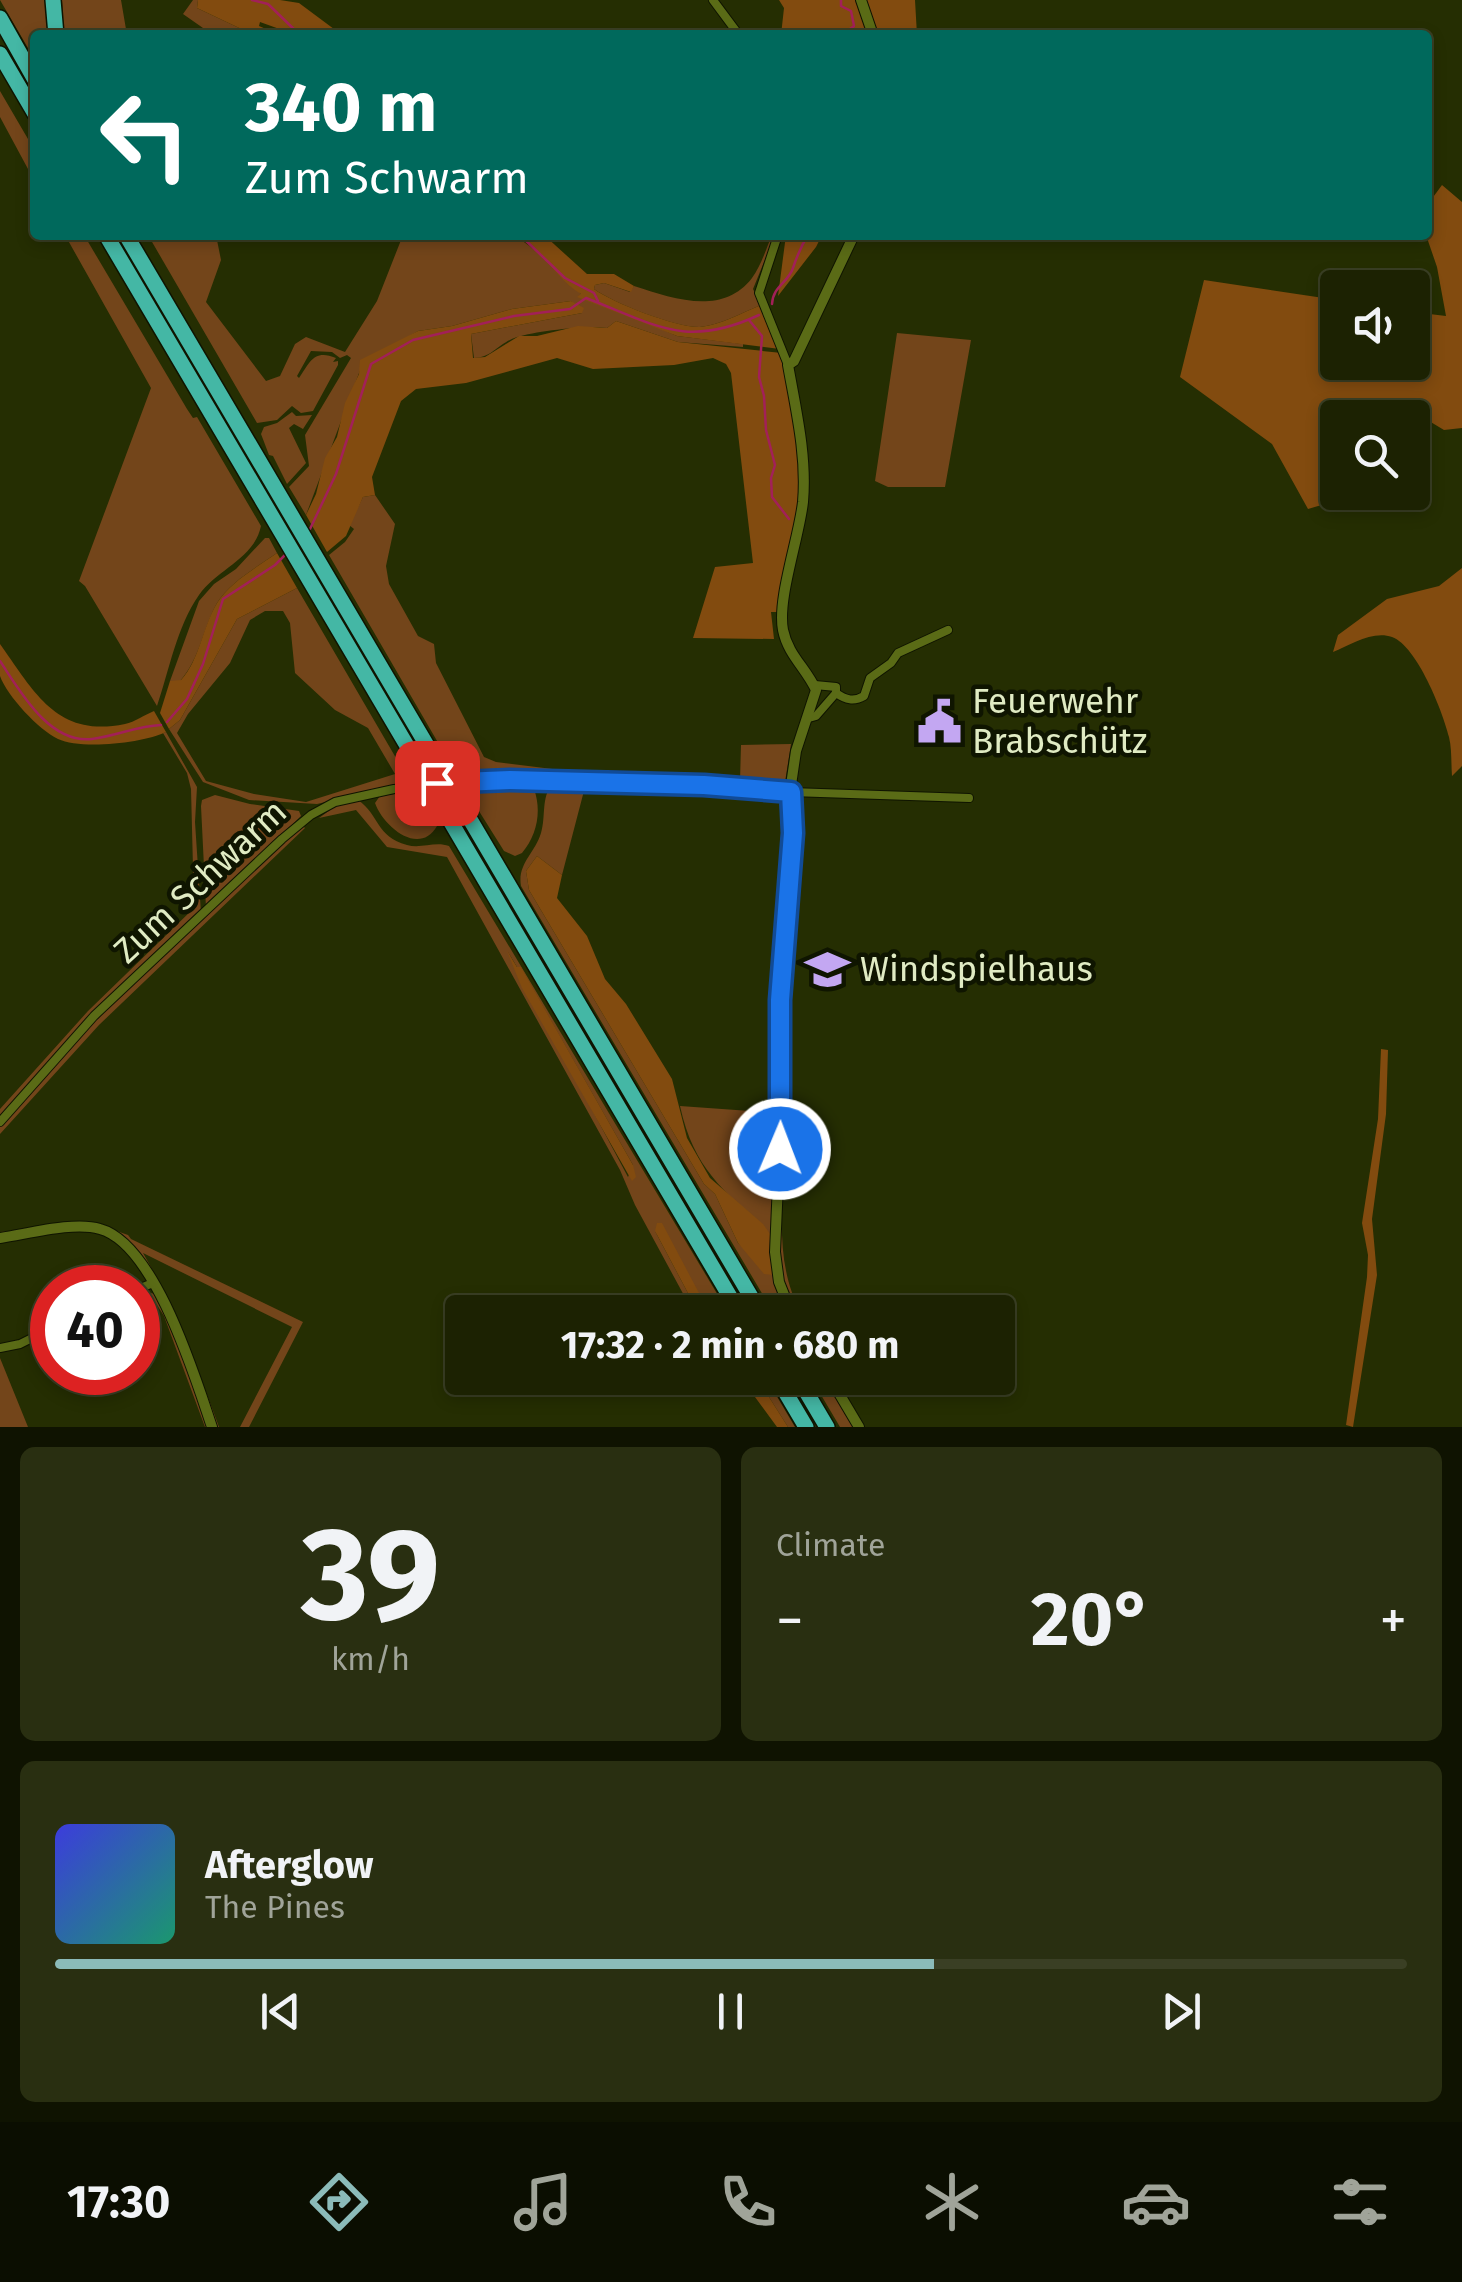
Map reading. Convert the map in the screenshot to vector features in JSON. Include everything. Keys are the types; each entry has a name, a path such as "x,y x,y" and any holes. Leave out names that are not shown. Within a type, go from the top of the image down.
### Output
{"highway":[{"path":"54,0 56,30"},
{"path":"0,18 30,71"},
{"path":"0,54 30,105"},
{"path":"109,240 729,1295"},
{"path":"129,240 750,1295"},
{"path":"788,1395 806,1427"},
{"path":"808,1395 827,1427"}],"street":[{"path":"713,0 735,30"},
{"path":"861,0 871,30"},
{"path":"776,240 759,293 788,364 800,431 804,484 796,546 780,614 785,639 814,684 836,690 845,699 857,700 864,696 870,678 898,653 948,630"},
{"path":"788,364 794,361 852,240"},
{"path":"809,718 816,716 843,675"},
{"path":"785,1295 775,1252 781,1113 780,1000 793,833 791,792 796,751 814,702 814,684"},
{"name":"Zum Schwarm","path":"0,1122 94,1016 282,840 327,806 394,789 461,781 720,785 791,792 969,798"},
{"path":"0,1238 100,1228 128,1247 140,1265"},
{"path":"160,1297 184,1346 212,1427"},
{"path":"0,1348 30,1339"},
{"path":"840,1395 859,1427"}],"shaded area":[{"path":"0,0 48,0 51,30 30,30 30,51"},
{"path":"62,0 121,0 126,30 64,30"},
{"path":"193,0 198,0 197,8 243,30 206,30 183,14"},
{"path":"198,0 299,3 335,30 282,30 260,22 259,26 268,30 243,30 197,8"},
{"path":"779,0 915,0 917,30 782,30 784,8"},
{"path":"0,91 30,142 30,173 0,117"},
{"path":"1442,185 1462,202 1462,428 1444,430 1430,422 1430,400 1320,400 1320,505 1308,509 1272,444 1180,377 1204,280 1320,297 1320,380 1430,380 1430,314 1446,316 1428,240 1432,240 1432,199"},
{"path":"68,240 87,240 261,526 251,547 207,586 191,607 157,706 79,581 151,388"},
{"path":"151,240 217,240 221,260 206,302 266,381 280,376 295,344 306,337 345,352 377,301 401,240 521,240 546,258 581,294 677,336 743,344 678,342 616,321 607,328 562,329 517,337 474,358 471,334 582,313 571,301 512,309 418,331 362,365 306,515 289,487 309,466 305,435 351,358 311,351 299,378 318,356 338,361 313,411 301,413 292,406 277,420 257,423"},
{"path":"522,240 550,240 587,274 614,274 634,286 631,292 604,283 594,289 630,307 677,323 708,326 761,305 780,349 677,336 577,297 581,294"},
{"path":"773,240 753,289 761,305 700,327 661,319 594,289 604,283 630,292 634,286 680,299 712,301 740,290"},
{"path":"785,240 820,240 816,247 778,296"},
{"path":"571,301 584,308 582,313 471,334 473,358 485,357 519,336 537,336 578,326 607,328 616,321 678,342 782,353 798,437 801,487 778,612 771,612 774,639 693,638 715,567 753,563 731,373 726,364 713,358 674,365 593,369 557,358 466,383 416,389 401,401 372,477 375,495 363,497 346,536 327,552 306,515 359,374 360,360 418,331 512,309"},
{"path":"897,333 971,340 945,487 888,487 875,481"},
{"path":"292,412 296,416 312,415 303,429 294,424 289,428 306,463 287,484 261,434 264,427"},
{"path":"375,495 395,524 386,566 389,584 418,636 434,644 436,663 484,757 496,762 617,777 700,777 690,781 458,777 329,555 354,529 349,525 363,497"},
{"path":"269,538 277,553 222,595 187,672 180,681 170,681 199,601"},
{"path":"277,553 297,588 237,619 180,720 169,729 160,713 170,681 181,680 187,672 217,603 236,582"},
{"path":"1462,568 1462,766 1452,776 1450,742 1441,712 1411,653 1385,635 1362,639 1333,652 1338,635 1387,599 1439,586"},
{"path":"297,588 410,782 317,804 249,800 203,782 169,729 180,720 237,619","holes":["265,611 283,611 290,623 295,673 335,710 368,728 395,774 306,802 206,781 177,733 230,663 250,620"]},
{"path":"0,644 37,695 65,718 102,727 129,723 154,711 166,732 112,744 81,744 50,735 16,702 4,684 0,676"},
{"path":"166,732 197,787 195,822 201,913 94,1013 0,1119 0,1109 88,1011 194,908 191,789 187,773 163,733"},
{"path":"791,744 785,782 778,786 740,781 741,745"},
{"path":"462,784 528,784 534,789 537,822 522,853 515,856 504,851"},
{"path":"552,785 585,787 562,875 537,856 526,871 529,890 704,1184 715,1194 738,1243 774,1275 781,1295 763,1295 521,886 524,865 541,833 546,795"},
{"path":"417,791 437,826 421,839 393,829 375,803 380,796"},
{"path":"215,795 299,811 301,816 206,908 201,806 202,800"},
{"path":"358,800 389,837 412,846 449,846 718,1295 698,1295 655,1231 689,1295 684,1295 620,1170 447,857 387,847 356,810 319,818 337,805","holes":["508,952 521,968 633,1165 628,1177"]},
{"path":"302,825 305,828 99,1025 0,1134 0,1127 96,1020"},
{"path":"537,856 562,875 557,898 587,936 605,979 626,1004 672,1079 687,1138 710,1178 763,1224 772,1237 774,1275 764,1274 738,1243 715,1194 704,1184 529,890 526,871"},
{"path":"507,951 517,967 521,967 633,1165 636,1177 632,1181 522,988"},
{"path":"1381,1049 1388,1050 1386,1114 1372,1219 1377,1275 1353,1427 1346,1425 1367,1277 1368,1255 1362,1223 1378,1119"},
{"path":"680,1106 778,1113 772,1237 704,1165 694,1149"},
{"path":"783,1113 789,1114 782,1242 793,1295 787,1295 781,1268 779,1189"},
{"path":"91,1222 128,1235 303,1322 249,1427 240,1427 292,1327 143,1253 149,1265 139,1265 102,1226 0,1232"},
{"path":"657,1223 662,1223 700,1295 689,1295 655,1231"},
{"path":"160,1285 185,1338 219,1427 215,1427"},
{"path":"160,1303 209,1427 205,1427"},
{"path":"0,1358 28,1427 0,1427"},
{"path":"753,1395 768,1395 788,1427 777,1427"},
{"path":"768,1395 776,1395 795,1427 788,1427"},
{"path":"821,1395 835,1395 855,1427 840,1427"}],"waterway":[{"path":"252,0 268,4 295,30"},
{"path":"841,0 841,6 851,11 854,26 849,30"},
{"path":"525,240 565,278 594,293 598,301"},
{"path":"772,304 805,240"},
{"path":"310,529 336,474 371,364 413,340 514,316 570,309 586,298 652,324 691,332 733,325 759,315"},
{"path":"749,320 762,336 759,377 775,465 772,497 789,519"},
{"path":"167,722 187,699 203,664 223,599 287,553"},
{"path":"0,661 37,713 62,733 92,739 161,725"}],"place":[{"name":"Feuerwehr Brabschütz","path":"939,721"},
{"name":"Windspielhaus","path":"827,969"}],"route":[{"path":"437,783 510,780 736,786 791,792 793,833 780,1000 780,1149"}]}
